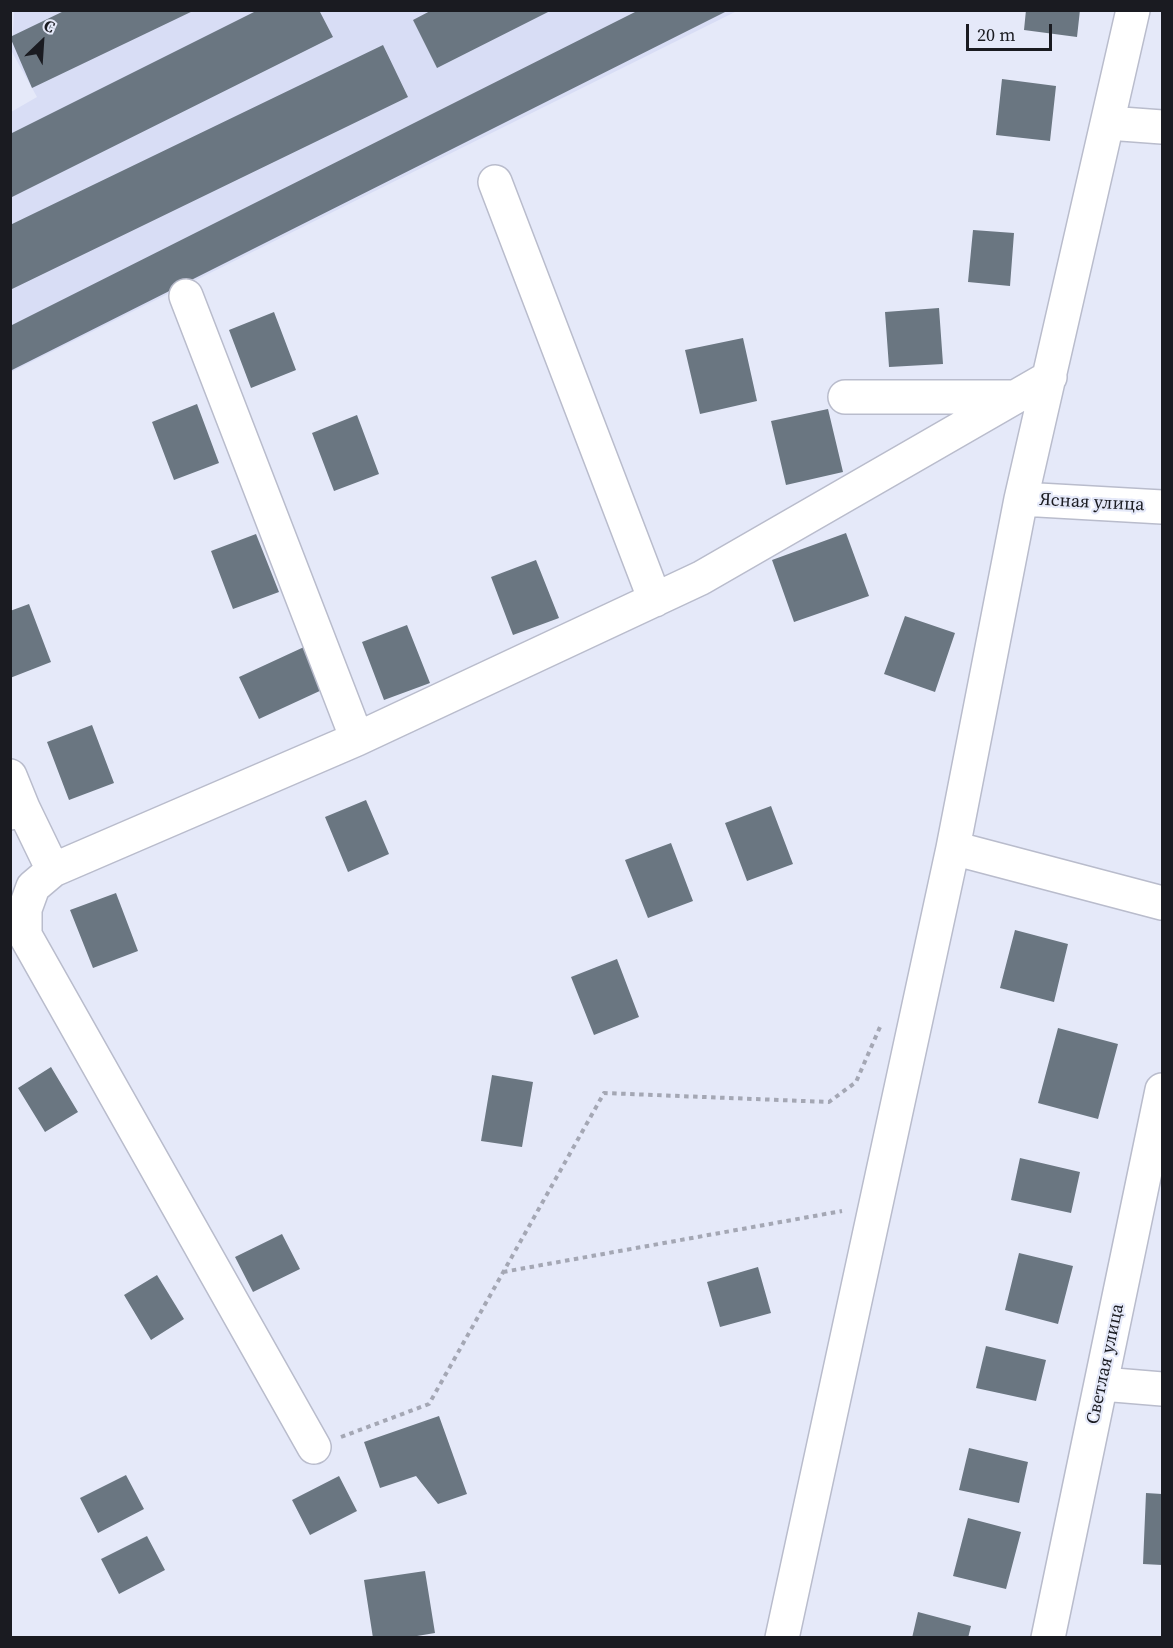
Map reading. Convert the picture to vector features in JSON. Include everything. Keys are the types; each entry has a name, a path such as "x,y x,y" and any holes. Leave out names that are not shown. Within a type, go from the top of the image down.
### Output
{"street":[{"path":"782,1638 953,848 1021,499 1133,10"},
{"path":"1108,123 1162,127"},
{"path":"495,182 655,600"},
{"path":"186,296 357,739"},
{"path":"314,1447 25,935 24,909 33,887 53,870 357,739 701,578 1050,377"},
{"path":"845,397 1015,397"},
{"name":"Ясная улица","path":"1021,499 1162,507"},
{"path":"10,776 17,811 53,870"},
{"path":"953,848 1162,903"},
{"name":"Светлая улица","path":"1048,1638 1162,1090"},
{"path":"1102,1384 1162,1389"}],"path":[{"path":"314,1447 429,1404 604,1093 829,1102 856,1082 883,1022 918,1010"},
{"path":"503,1272 876,1205"}],"shaded area":[{"path":"14,11 737,11 11,372 11,112 37,97 12,52"}],"building":[{"path":"66,10 195,10 32,88 10,37"},
{"path":"258,10 319,10 333,37 10,198 10,134"},
{"path":"432,10 552,10 437,68 413,20"},
{"path":"639,10 729,10 10,371 10,326"},
{"path":"1026,10 1080,10 1077,37 1024,30"},
{"path":"383,45 408,97 10,290 10,225"},
{"path":"1002,79 1056,86 1050,141 996,135"},
{"path":"973,230 1014,233 1010,286 968,282"},
{"path":"939,308 943,364 889,367 885,312"},
{"path":"274,312 296,370 251,388 229,330"},
{"path":"743,338 757,401 700,414 685,350"},
{"path":"197,404 219,463 174,480 152,422"},
{"path":"828,409 843,472 786,485 771,421"},
{"path":"357,415 379,474 334,491 312,433"},
{"path":"846,533 869,596 794,622 772,560"},
{"path":"256,534 279,592 233,609 211,551"},
{"path":"536,560 559,618 513,635 491,577"},
{"path":"29,604 51,662 10,678 10,611"},
{"path":"905,616 955,633 935,692 884,674"},
{"path":"407,625 430,683 384,700 362,642"},
{"path":"304,647 324,689 259,719 239,677"},
{"path":"92,725 114,783 69,800 47,742"},
{"path":"366,800 389,854 348,872 325,817"},
{"path":"771,806 793,864 747,881 725,823"},
{"path":"671,843 693,901 648,918 625,860"},
{"path":"116,893 138,951 93,968 70,910"},
{"path":"1015,930 1068,944 1054,1002 1000,988"},
{"path":"617,959 639,1017 594,1035 571,977"},
{"path":"1058,1028 1118,1044 1098,1119 1038,1103"},
{"path":"51,1067 78,1112 45,1132 18,1088"},
{"path":"492,1075 533,1082 522,1147 481,1141"},
{"path":"1020,1158 1080,1172 1071,1213 1011,1200"},
{"path":"282,1234 300,1269 253,1292 235,1257"},
{"path":"1019,1253 1073,1266 1058,1324 1005,1310"},
{"path":"758,1267 771,1313 720,1327 707,1282"},
{"path":"157,1275 184,1319 151,1340 124,1295"},
{"path":"986,1346 1046,1360 1036,1401 976,1388"},
{"path":"439,1416 467,1494 438,1504 416,1476 380,1488 364,1442"},
{"path":"969,1448 1028,1462 1019,1503 959,1490"},
{"path":"126,1475 144,1509 98,1533 80,1498"},
{"path":"339,1476 357,1511 310,1535 292,1500"},
{"path":"1146,1493 1162,1494 1162,1565 1143,1564"},
{"path":"968,1518 1021,1532 1006,1589 953,1576"},
{"path":"147,1536 165,1570 119,1594 101,1559"},
{"path":"425,1571 435,1633 405,1638 373,1638 364,1580"},
{"path":"918,1612 971,1626 968,1638 912,1638"}]}
